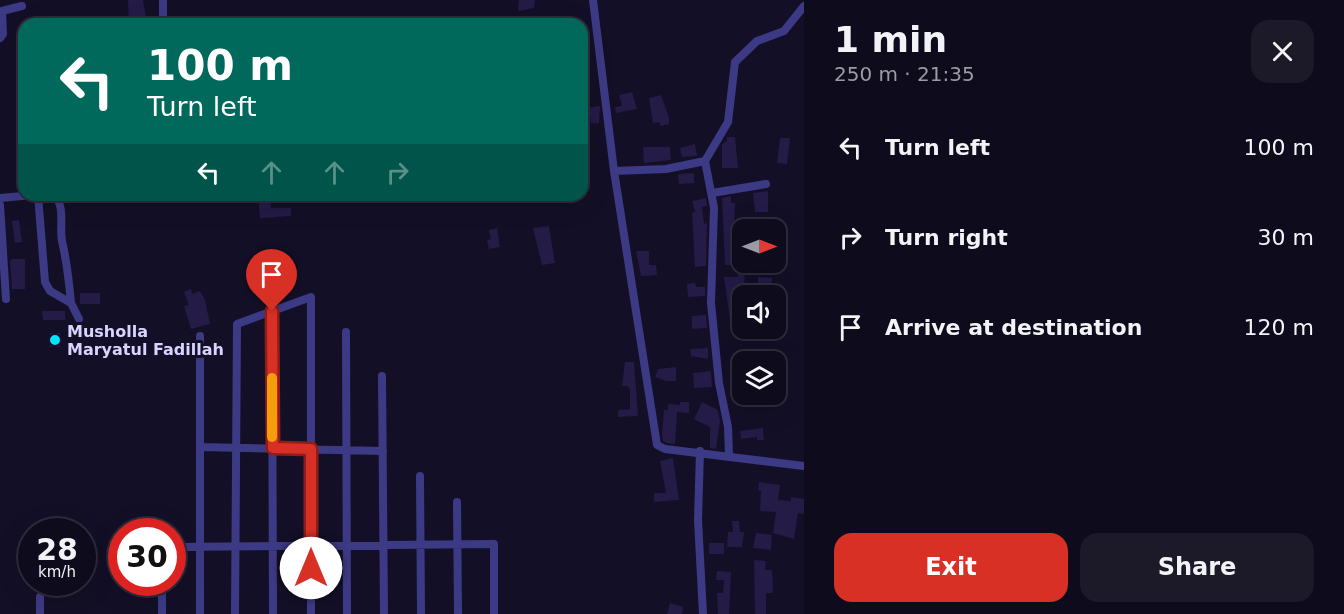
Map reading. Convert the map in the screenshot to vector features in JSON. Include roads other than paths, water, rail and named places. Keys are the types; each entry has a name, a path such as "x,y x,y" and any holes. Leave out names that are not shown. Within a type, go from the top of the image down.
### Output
{"street":[{"path":"0,38 3,34 3,0"},
{"path":"163,0 163,18"},
{"path":"593,0 614,171 657,445 665,449 700,451 804,466"},
{"path":"2,11 22,6"},
{"path":"729,455 711,303 715,236 712,193 705,160 728,122 735,62 757,41 784,32 804,6"},
{"path":"614,171 666,170 705,160"},
{"path":"712,193 766,184"},
{"path":"0,198 18,196"},
{"path":"37,201 45,282 48,290 71,303"},
{"path":"57,201 61,208 61,235 67,254 71,303 79,319"},
{"path":"0,205 6,299"},
{"path":"235,614 237,324 311,297 311,614"},
{"path":"272,311 273,614"},
{"path":"346,332 347,614"},
{"path":"200,614 201,336"},
{"path":"382,376 384,614"},
{"path":"201,447 383,451"},
{"path":"700,451 698,520 703,614"},
{"path":"420,476 421,614"},
{"path":"457,502 458,614"},
{"path":"186,547 494,544 494,614"},
{"path":"162,596 162,614"},
{"path":"40,597 40,614"}],"place":[{"name":"Musholla Maryatul Fadillah","path":"55,340"}]}
